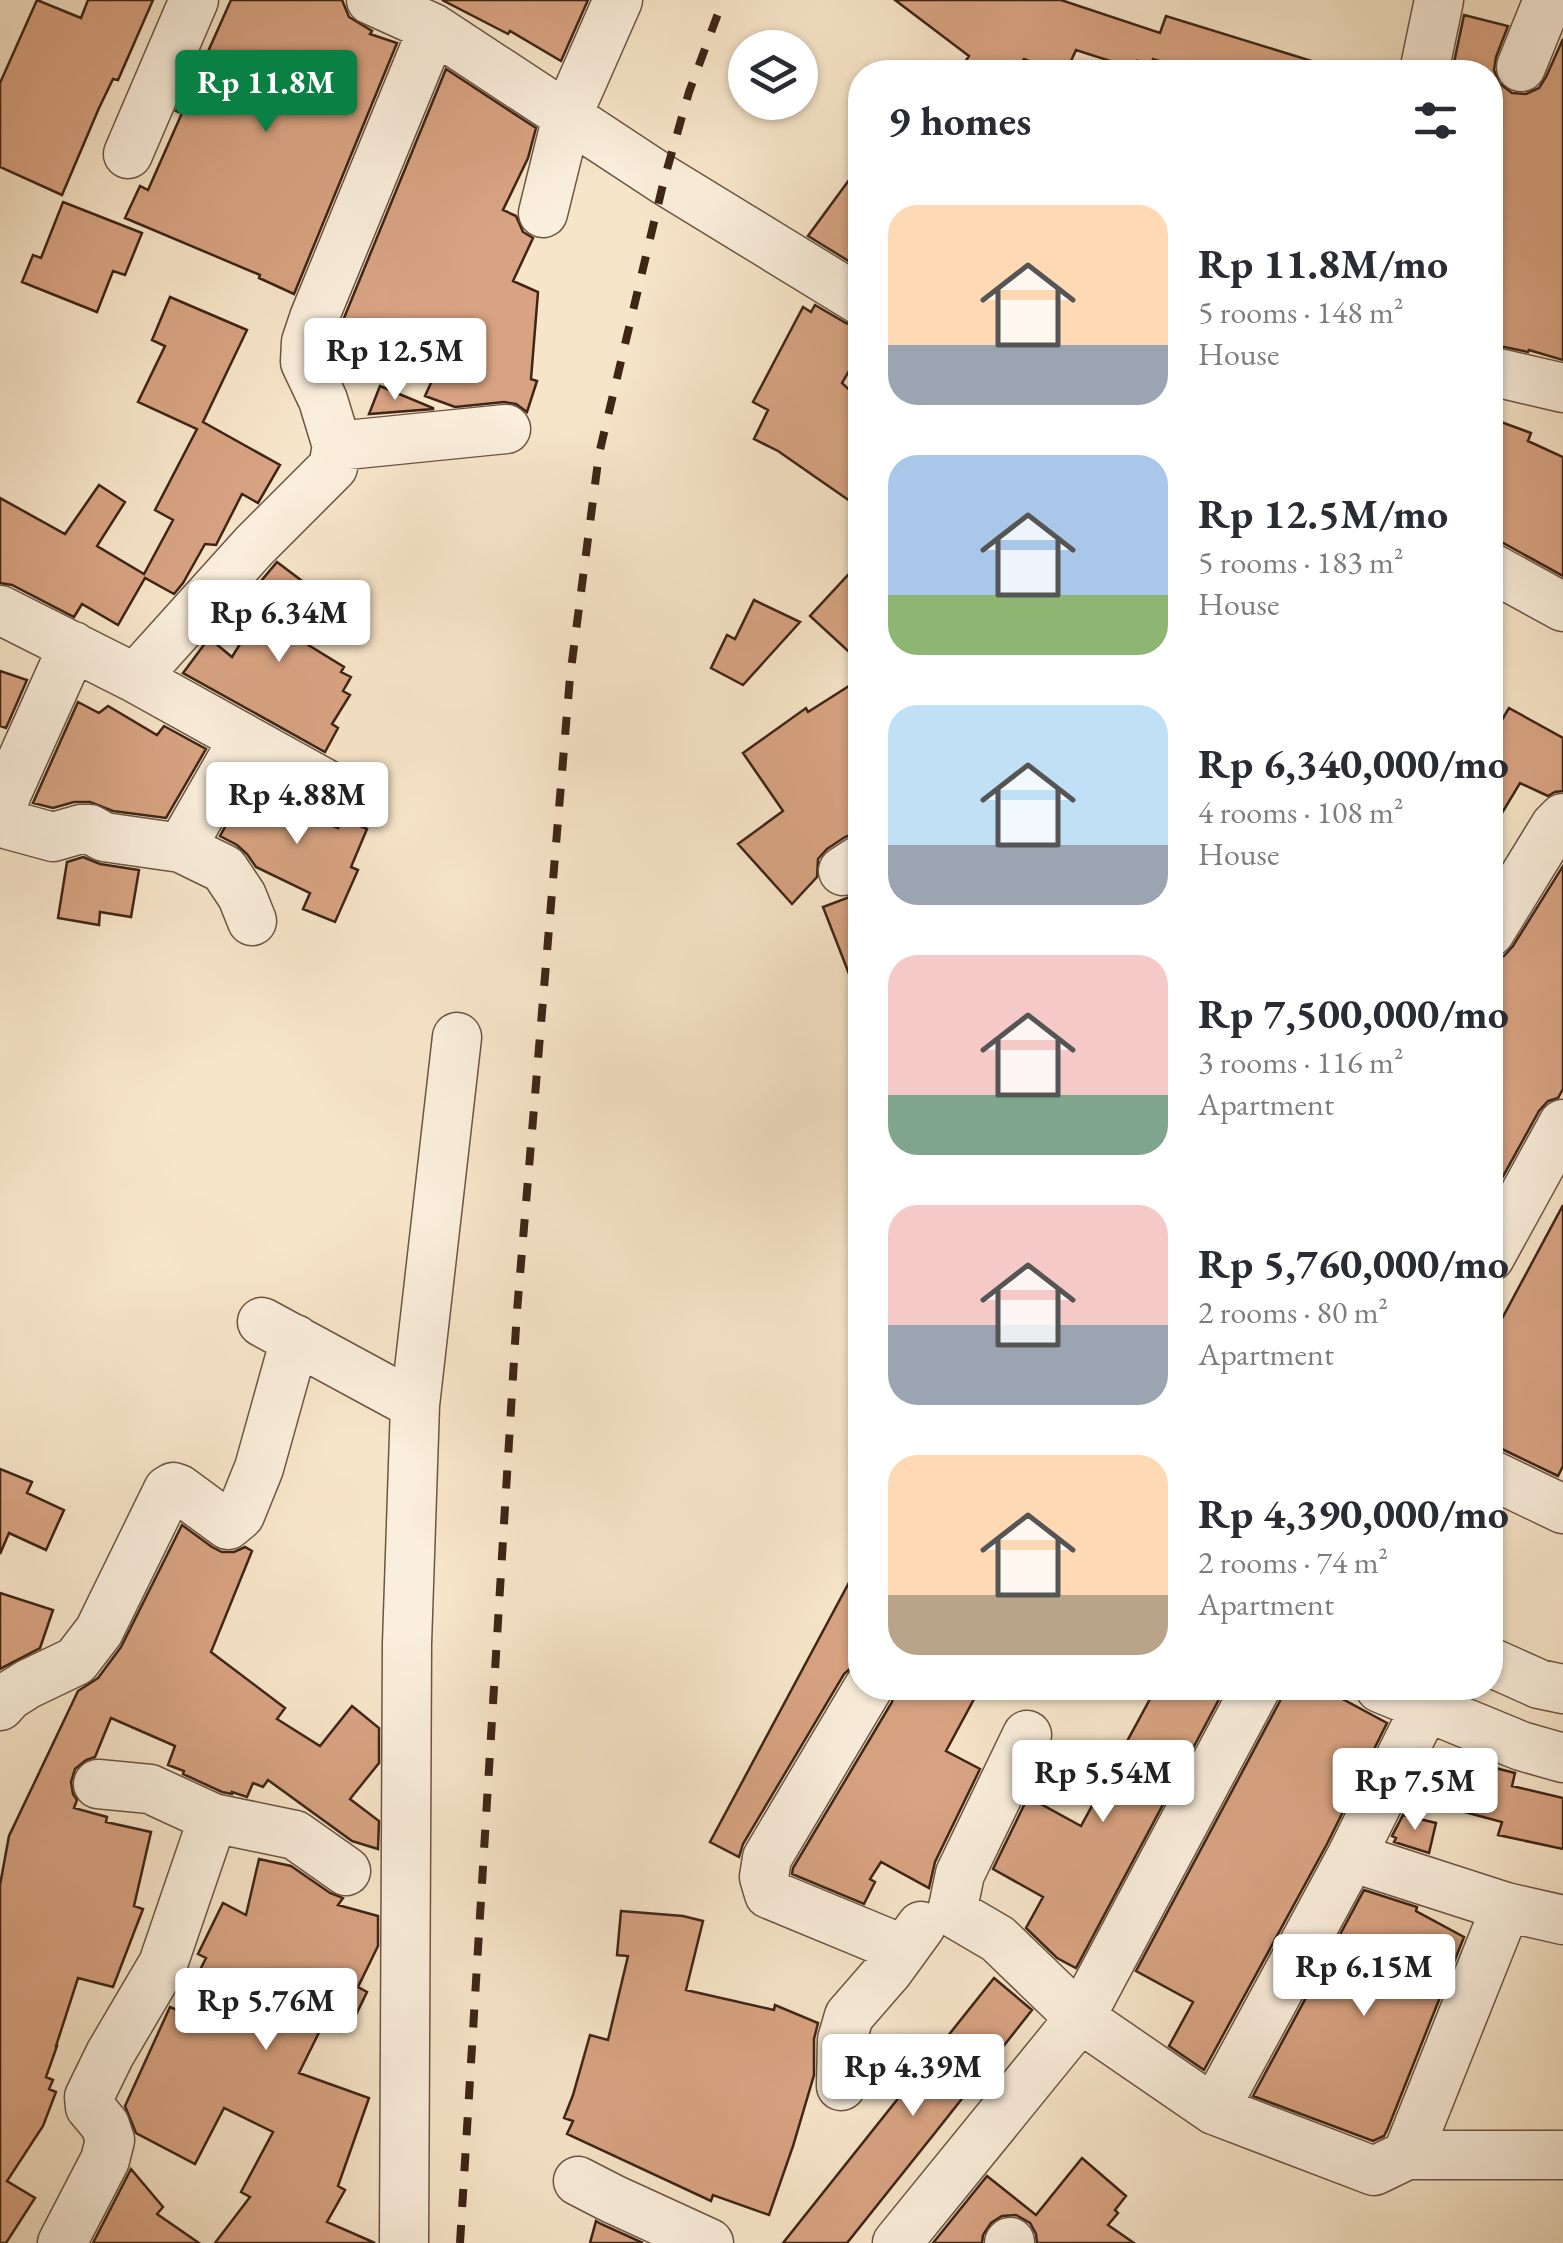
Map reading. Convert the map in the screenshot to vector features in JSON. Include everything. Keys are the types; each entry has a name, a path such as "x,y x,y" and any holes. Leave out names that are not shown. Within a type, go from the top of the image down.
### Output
{"street":[{"path":"128,154 194,0"},
{"path":"371,0 433,28 664,180 848,293"},
{"path":"543,213 567,116 618,0"},
{"path":"1426,60 1439,0"},
{"path":"1522,67 1548,0"},
{"path":"135,678 254,546 334,467 336,446 324,400 305,362 306,342 433,28"},
{"path":"1503,373 1563,388"},
{"path":"336,446 506,429"},
{"path":"1503,573 1563,608"},
{"path":"0,610 135,678 332,788"},
{"path":"72,646 3,806 9,825 53,837 90,829 104,836 182,848 224,868 252,921"},
{"path":"182,848 244,740"},
{"path":"1503,911 1563,818"},
{"path":"404,2243 407,1644 415,1405 456,1037"},
{"path":"1503,1233 1563,1124"},
{"path":"0,1706 28,1684 76,1661 88,1647 168,1490 179,1489 228,1525 240,1515 258,1468 278,1330 415,1405"},
{"path":"1503,1479 1560,1501"},
{"path":"1503,1668 1539,1684 1563,1689"},
{"path":"861,1700 767,1858 764,1877 769,1894 902,1950"},
{"path":"896,2243 1080,2018 1250,1700"},
{"path":"1407,1700 1521,1746 1563,1758"},
{"path":"1214,2110 1351,1857 1425,1708"},
{"path":"952,1912 960,1874 1026,1734"},
{"path":"98,1784 150,1789 214,1818 295,1834 346,1871"},
{"path":"62,2243 105,2160 110,2140 88,2097 163,1964 214,1818"},
{"path":"1351,1857 1506,1907 1563,1920"},
{"path":"1408,2156 1506,1907"},
{"path":"841,2086 842,2040 849,2016 920,1926 952,1912"},
{"path":"952,1912 998,1939 1080,2018 1214,2110 1374,2170 1408,2156 1563,2155"},
{"path":"578,2180 709,2243"}],"building":[{"path":"37,0 81,18 88,0 153,0 118,80 113,79 99,108 62,195 0,167 0,83"},
{"path":"231,0 342,0 349,17 372,31 370,34 397,43 294,294 259,278 260,275 125,218 140,186 148,190 182,113 176,111 194,72 198,74"},
{"path":"442,0 588,0 561,61 510,31 508,34"},
{"path":"895,0 1061,0 1160,33 1166,16 1309,60 1107,60 1076,50 1071,60 966,60 969,56"},
{"path":"1464,15 1508,26 1496,60 1455,60"},
{"path":"1563,39 1563,360 1503,347 1503,86 1512,93 1526,94 1539,88"},
{"path":"446,69 536,128 528,158 503,210 516,216 523,232 533,238 513,281 538,292 531,379 537,381 527,412 504,402 455,407 425,396 440,363 344,318"},
{"path":"848,181 848,261 808,236"},
{"path":"63,202 142,233 125,275 113,271 97,312 22,282 33,255 41,258"},
{"path":"170,297 247,330 203,422 280,465 258,503 242,494 216,545 205,544 174,594 145,578 118,625 82,604 74,617 12,585 0,583 0,498 65,534 99,485 125,502 97,546 144,574 173,520 155,510 197,429 138,402 165,346 152,340"},
{"path":"815,305 848,324 848,373 842,383 848,389 848,500 754,439 768,410 753,402 803,307 811,312"},
{"path":"380,386 433,408 433,409 369,414"},
{"path":"1503,423 1531,433 1528,441 1563,457 1563,576 1503,543"},
{"path":"277,562 322,596 292,635 344,667 341,672 351,677 343,691 350,695 332,724 338,728 325,752 183,673 209,638 232,657 261,610 246,599"},
{"path":"848,575 848,651 810,616"},
{"path":"754,600 800,622 743,685 711,668 727,635 735,639"},
{"path":"0,671 27,680 6,728 0,726"},
{"path":"848,687 848,836 818,859 817,877 792,904 738,844 783,811 743,753 806,708 808,712"},
{"path":"78,702 99,713 108,706 157,735 164,726 206,749 166,818 113,811 90,802 53,808 33,803"},
{"path":"1509,708 1563,738 1563,791 1548,796 1520,783 1503,811 1503,718"},
{"path":"254,776 282,791 276,803 338,828 342,818 367,829 351,867 358,870 335,922 303,909 310,893 256,867 237,845 220,836"},
{"path":"83,857 139,870 131,917 100,912 99,925 58,918 67,862"},
{"path":"1563,866 1563,1089 1558,1098 1548,1101 1539,1111 1503,1176 1503,956"},
{"path":"848,898 848,971 823,907"},
{"path":"1563,1205 1563,1466 1558,1476 1503,1449 1503,1317"},
{"path":"0,1469 32,1482 27,1493 64,1510 46,1550 9,1533 0,1554"},
{"path":"182,1525 222,1552 245,1547 252,1551 211,1652 285,1708 277,1719 320,1746 352,1706 379,1728 379,1763 350,1799 379,1821 378,1849 352,1841 268,1780 263,1787 253,1783 247,1797 222,1792 183,1774 184,1771 168,1765 175,1746 111,1718 95,1757 75,1769 71,1782 77,1800 74,1808 107,1817 106,1822 151,1832 134,1906 143,1909 113,1987 78,1978 46,2077 53,2080 49,2089 56,2092 43,2126 7,2181 35,2198 6,2243 0,2243 0,1885 9,1836 78,1691 98,1678 121,1647"},
{"path":"848,1584 848,1670 743,1844 739,1857 710,1842"},
{"path":"0,1593 53,1610 40,1648 0,1669"},
{"path":"974,1700 946,1751 980,1769 935,1862 929,1888 881,1862 870,1879 875,1882 864,1904 792,1874 892,1702"},
{"path":"1149,1700 1219,1700 1076,1968 1057,1958 1026,1928 1043,1897 993,1869 1028,1797 1081,1826"},
{"path":"1344,1700 1387,1723 1327,1844 1204,2070 1169,2046 1193,2002 1136,1971 1280,1701"},
{"path":"1436,1753 1515,1773 1512,1786 1563,1798 1563,1849 1498,1835 1502,1822 1424,1801"},
{"path":"1403,1815 1436,1823 1429,1853 1394,1842 1396,1838 1392,1836"},
{"path":"259,1859 291,1866 343,1898 338,1905 378,1916 378,1946 358,1987 367,1992 352,2023 329,2012 299,2073 369,2098 338,2186 345,2190 327,2222 375,2243 215,2243 250,2197 241,2192 273,2132 224,2108 195,2164 136,2133 125,2106 170,2007 179,2011 206,1958 198,1954 223,1903 246,1915"},
{"path":"1364,1890 1417,1907 1416,1911 1464,1937 1388,2128 1384,2136 1373,2141 1253,2096"},
{"path":"621,1911 703,1921 686,1990 774,2010 775,2005 818,2023 814,2075 769,2215 713,2195 711,2201 567,2134 573,2121 564,2118 590,2035 608,2040 628,1956 617,1955"},
{"path":"994,1978 1032,2010 942,2124 847,2243 783,2243"},
{"path":"1082,2158 1126,2196 1108,2225 1134,2243 1037,2243 1030,2223 1016,2215 1002,2216 991,2223 982,2243 933,2243 987,2176 1036,2215"},
{"path":"131,2169 163,2207 157,2214 199,2243 93,2243"},
{"path":"596,2221 601,2224 643,2243 590,2243"}],"railway":[{"path":"460,2243 517,1311 570,677 599,454 664,180 689,92 723,0"}]}
